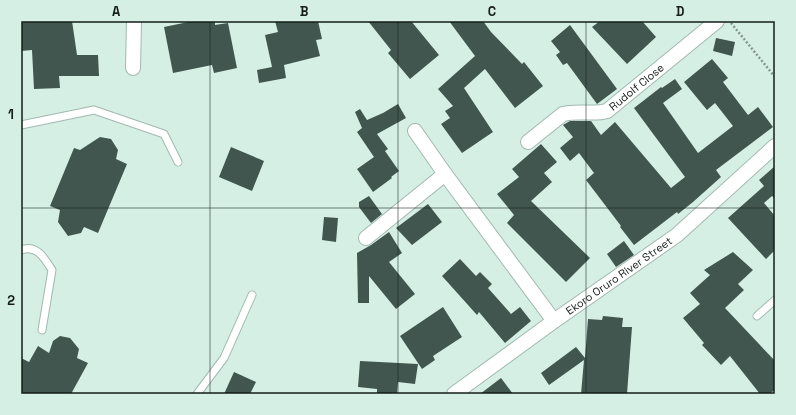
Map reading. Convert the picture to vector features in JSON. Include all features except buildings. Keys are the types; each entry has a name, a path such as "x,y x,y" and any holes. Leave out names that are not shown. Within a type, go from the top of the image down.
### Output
{"street":[{"path":"133,68 134,21"},
{"name":"Rudolf Close","path":"528,142 563,114 570,112 599,114 607,111 717,21"},
{"path":"415,131 554,321"},
{"name":"Ekoro Oruro River Street","path":"454,394 554,321 677,236 775,146"},
{"path":"366,238 445,174"}],"lane":[{"path":"21,125 94,110 164,134 178,162"},
{"path":"21,250 37,250 44,257 52,270 42,330"},
{"path":"197,394 224,358 252,295"},
{"path":"757,316 775,300"}],"path":[{"path":"729,21 775,77"}]}
